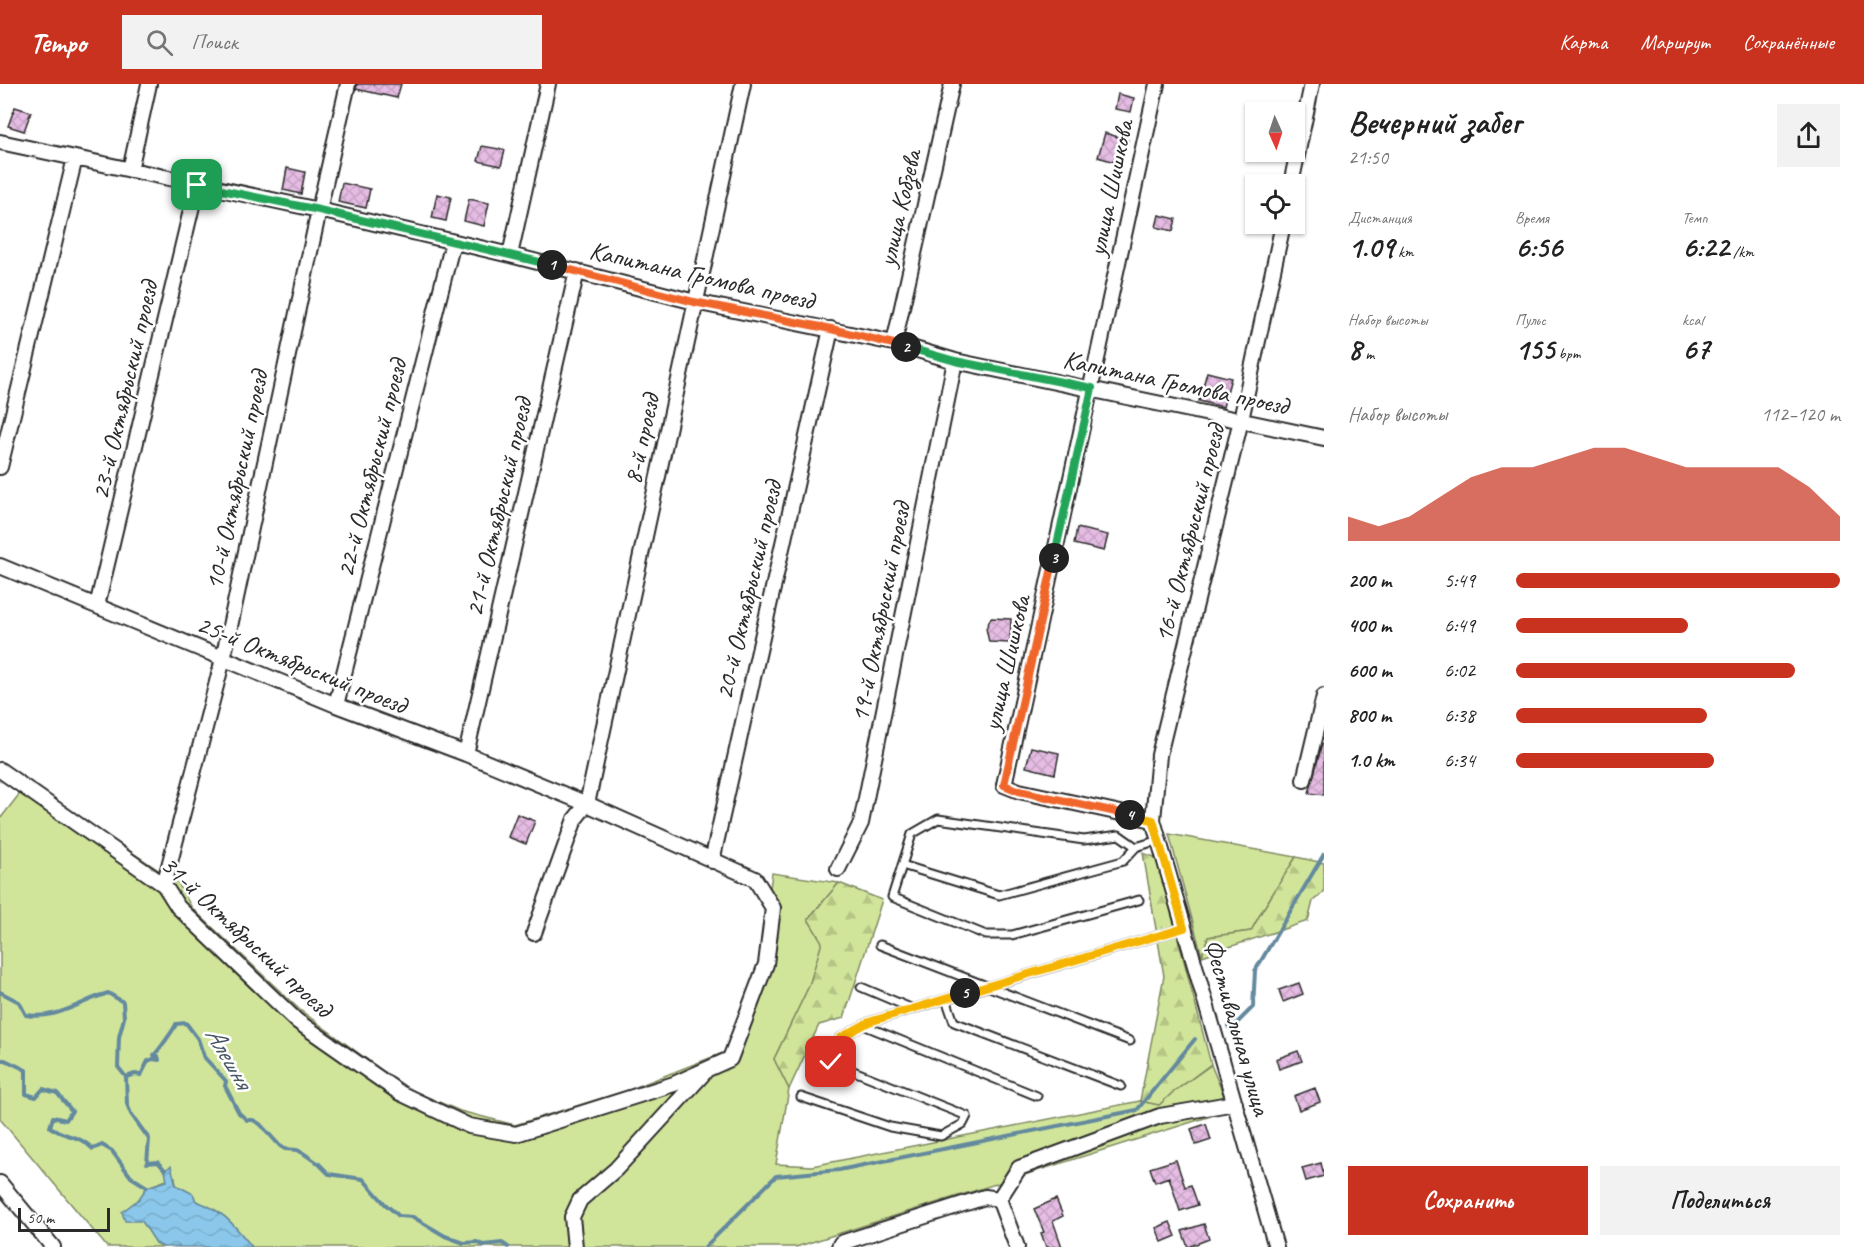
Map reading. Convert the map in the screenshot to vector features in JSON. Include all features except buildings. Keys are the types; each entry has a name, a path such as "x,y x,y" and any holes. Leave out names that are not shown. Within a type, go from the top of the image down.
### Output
{"street":[{"path":"130,170 150,84"},
{"name":"10-й Октябрьский проезд","path":"164,885 223,659 348,84"},
{"path":"510,255 548,84"},
{"name":"8-й проезд","path":"587,804 743,84"},
{"name":"улица Кобзева","path":"894,343 952,84"},
{"name":"улица Шишкова","path":"1153,820 1019,791 1004,785 1157,84"},
{"path":"1293,174 1312,84"},
{"name":"Капитана Громова проезд","path":"0,142 319,210 510,255 694,302 894,343 955,361 1324,438"},
{"path":"0,467 75,158"},
{"name":"23-й Октябрьский проезд","path":"97,606 197,185"},
{"name":"16-й Октябрьский проезд","path":"1153,820 1159,755 1241,420 1281,234"},
{"name":"22-й Октябрьский проезд","path":"336,705 453,243"},
{"name":"21-й Октябрьский проезд","path":"466,754 577,272"},
{"name":"20-й Октябрьский проезд","path":"712,861 831,329"},
{"name":"19-й Октябрьский проезд","path":"838,869 861,823 955,361"},
{"name":"25-й Октябрьский проезд","path":"0,566 336,705 466,754 587,804 755,879"},
{"path":"1304,780 1324,696"},
{"name":"31-й Октябрьский проезд","path":"0,770 164,885 178,907 297,1021 400,1093 469,1126 516,1134 674,1083 730,1059 766,964 773,908 755,879"},
{"path":"534,933 574,819 587,804"},
{"name":"Фестивальная улица","path":"1153,820 1276,1247"},
{"path":"575,1247 572,1217 580,1200 616,1169 708,1069"},
{"path":"999,1199 1019,1168 1160,1116 1235,1102"},
{"path":"0,1183 53,1247"},
{"path":"839,1247 841,1244 871,1232 985,1197 999,1199"},
{"path":"999,1199 1017,1247"}],"lane":[{"path":"1136,847 1119,835 1084,840 938,819 912,834 892,897 986,935 1012,935 1139,900"},
{"path":"902,866 999,895 1123,861 1136,847 1159,840"},
{"path":"801,1096 890,1127 941,1136 963,1124 967,1116 831,1062 840,1038 863,1025 913,1009 1184,928"},
{"path":"880,945 1130,1041"},
{"path":"861,987 913,1009"},
{"path":"946,999 954,1022 1120,1086"},
{"path":"863,1025 1037,1096"}],"green space":[{"path":"28,783 178,883 192,908 300,1010 406,1088 460,1111 515,1125 631,1089 725,1052 760,963 772,873 839,883 808,919 823,942 809,986 774,1059 789,1089 776,1164 812,1166 1140,1101 1159,1105 1211,1065 1230,1110 796,1247 252,1247 221,1214 196,1201 193,1194 176,1185 175,1177 147,1187 139,1199 122,1212 142,1221 156,1243 163,1247 107,1247 0,1119 0,819"},
{"path":"1169,834 1296,857 1251,931 1208,937 1202,956"},
{"path":"1143,853 1157,858 1211,1064 1159,1105 1140,1101 1164,976"},
{"path":"1296,857 1324,863 1324,892 1313,901 1308,921 1202,956 1208,937 1251,931"},
{"path":"839,883 882,900 844,1018 819,1025 789,1089 774,1059 809,986 822,942 808,919"}],"water":[{"path":"171,1166 176,1185 193,1194 196,1201 221,1214 252,1247 163,1247 156,1243 142,1221 125,1221 122,1212 139,1199 147,1187 167,1181 165,1170"}],"waterway":[{"path":"1228,1027 1235,1025 1253,1007 1255,971 1324,854"},
{"name":"Алешня","path":"0,992 19,1002 26,1015 37,1016 58,1013 108,993 123,1002 124,1018 119,1037 118,1067 126,1077 141,1075 148,1061 159,1060 158,1056 154,1055 176,1024 186,1023 198,1039 204,1057 226,1081 225,1086 239,1113 247,1120 260,1124 280,1146 303,1153 329,1174 363,1179 399,1216 413,1217 445,1236 464,1243 477,1242 483,1245 502,1243 508,1247"},
{"path":"705,1247 776,1176 839,1170 1137,1110 1195,1039"},
{"path":"0,1060 26,1070 26,1094 36,1097 43,1089 57,1093 72,1111 66,1120 53,1117 50,1127 77,1138 93,1149 102,1145 112,1151 131,1177 147,1187"},
{"path":"126,1077 127,1104 131,1114 149,1139 147,1163 158,1162 165,1170"}],"route":[{"path":"197,185 319,210 510,255 694,302 831,329 894,343 955,361 1092,388 1004,785 1019,791 1153,820 1184,928 869,1022 840,1038 831,1062"}]}
